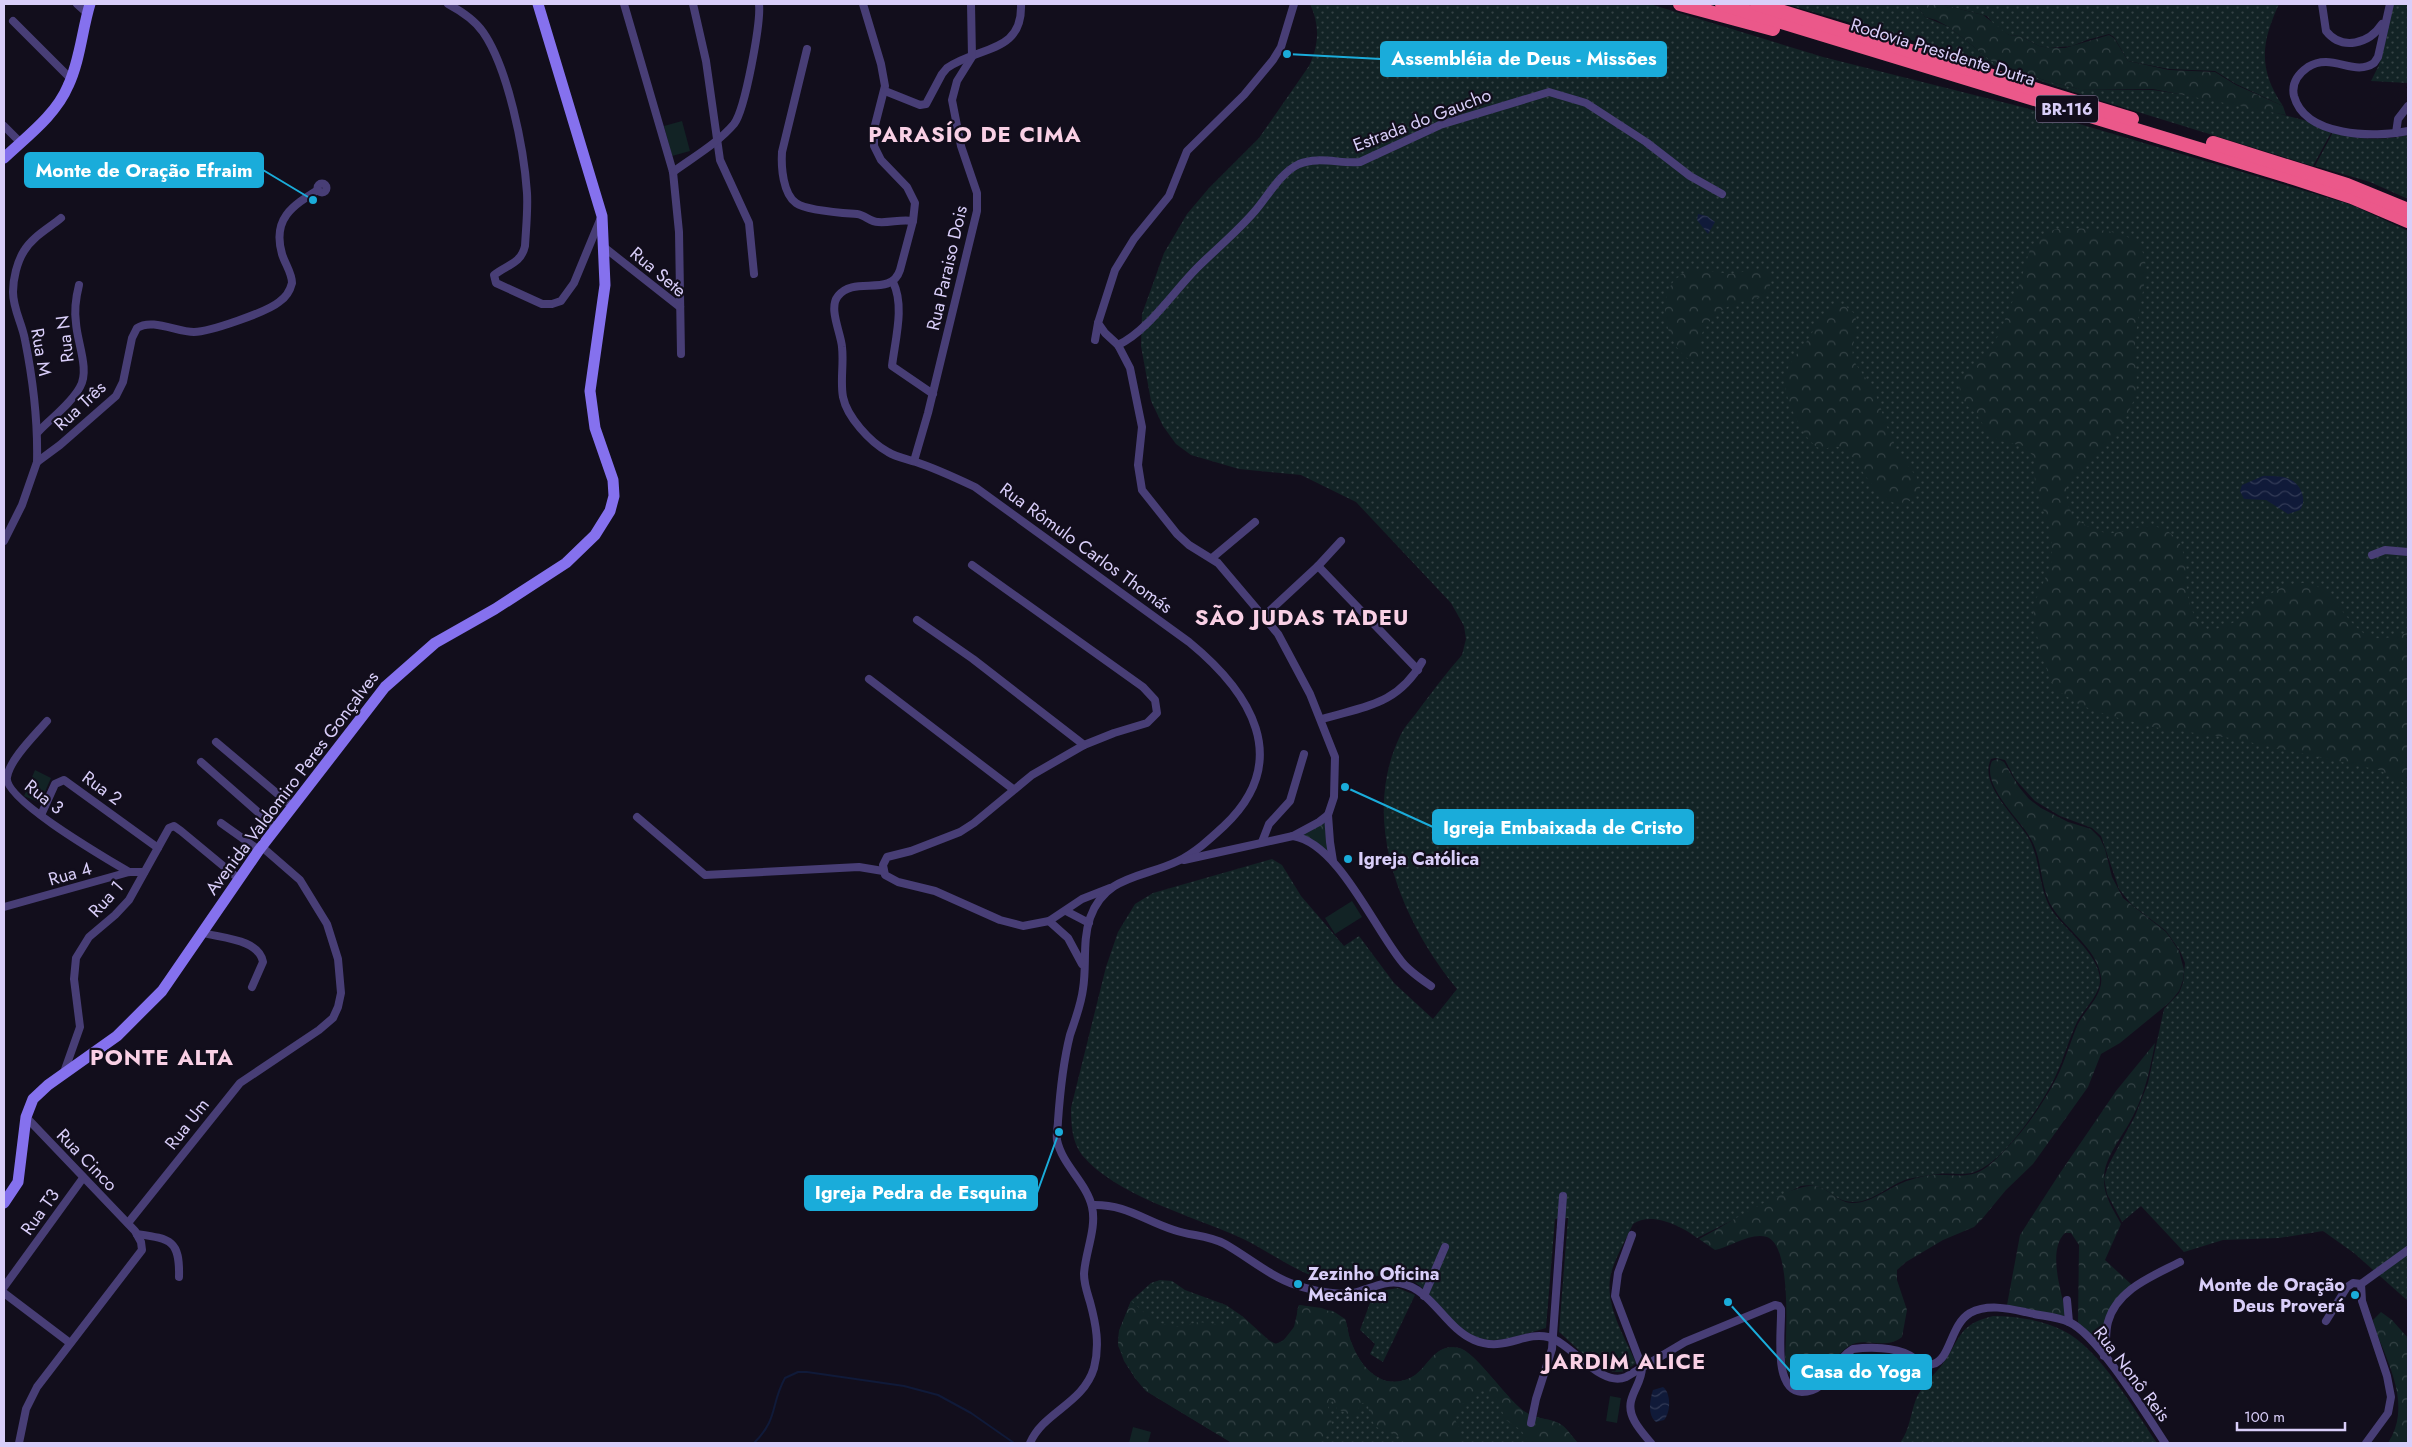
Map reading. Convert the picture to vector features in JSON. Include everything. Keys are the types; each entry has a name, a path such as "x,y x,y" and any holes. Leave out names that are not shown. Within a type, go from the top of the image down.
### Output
{"highway":[{"path":"1680,4 1775,29 1819,34"},
{"name":"Rodovia Presidente Dutra","path":"1722,4 2294,178 2352,197 2408,221"},
{"name":"Rodovia Presidente Dutra","path":"1757,4 2338,182 2408,210"}],"street":[{"path":"4,158 64,96 71,79 88,8 78,4"},
{"path":"448,4 471,18 489,42 500,68 517,132 527,192 525,246 517,261 494,275 496,283 542,304 552,304 561,301 574,283 602,216"},
{"name":"Avenida Valdomiro Peres Gonçalves","path":"4,1204 18,1182 26,1117 34,1099 63,1075 117,1036 148,1007 170,980 276,828 372,703 399,673 440,640 494,609 566,563 595,535 606,519 612,504 614,488 595,428 590,392 604,308 605,248 602,216 538,4"},
{"path":"624,4 673,172 679,232 680,307"},
{"path":"693,4 706,61 716,139 722,167 749,223 754,274"},
{"path":"673,172 732,127 740,111 756,42 759,4"},
{"path":"863,4 881,64 885,91 874,129 874,146 881,160 903,182 913,198 915,208 899,274 893,282 898,291 898,318 892,366 933,394"},
{"path":"971,4 972,57"},
{"path":"885,91 924,105 929,101 944,71 959,62 1004,43 1014,36 1021,20 1021,4"},
{"path":"1095,340 1098,323 1115,270 1134,239 1169,196 1187,150 1244,95 1277,54 1292,17 1294,4"},
{"path":"2322,4 2326,31 2340,42 2355,43 2368,39 2376,33 2385,21"},
{"path":"2390,4 2378,57 2374,63 2360,67 2330,61 2317,63 2295,80 2293,90 2303,113 2323,125 2353,134 2408,131"},
{"path":"13,21 71,79"},
{"path":"807,49 782,152 782,170 790,197 801,206 847,214 858,214 875,222 900,219 913,222"},
{"name":"Rua Paraiso Dois","path":"914,461 933,394 978,205 974,183 958,137 952,100 957,81 972,57"},
{"name":"Estrada do Gaucho","path":"1118,345 1131,338 1197,268 1254,212 1283,176 1300,164 1323,160 1348,163 1360,162 1440,125 1549,92 1586,103 1646,142 1710,190 1722,194"},
{"path":"2396,133 2398,118 2408,106"},
{"path":"4,126 20,142"},
{"name":"Rua Três","path":"36,462 60,446 116,396 122,382 132,338 137,328 148,324 188,332 211,329 268,308 283,299 292,284 280,247 280,230 284,218 295,204 318,190"},
{"name":"Rua M","path":"36,462 38,432 25,340 13,294 16,271 24,250 61,218"},
{"name":"Rua Sete","path":"605,248 680,307 681,354"},
{"name":"Rua Rômulo Carlos Thomás","path":"893,282 885,285 851,287 843,291 836,300 835,311 842,349 843,397 852,416 876,444 888,453 914,461 976,487 1022,519 1091,573 1173,629 1214,662 1243,699 1255,725 1261,748 1259,768 1253,788 1233,817 1215,835 1180,860 1120,882 1110,888 1097,904 1089,923 1085,940 1082,998 1071,1035 1060,1094 1057,1137 1065,1159 1092,1205"},
{"name":"Rua N","path":"38,432 75,394 83,380 75,314 79,285"},
{"path":"1098,323 1118,345 1130,368 1141,420 1138,465 1140,485 1150,502 1177,534 1194,548 1212,558 1264,616 1286,645 1322,719 1336,763 1334,797 1328,814 1333,861"},
{"path":"4,541 22,505 36,462"},
{"path":"1212,558 1255,522"},
{"path":"1264,616 1341,542"},
{"path":"2372,555 2386,550 2408,552"},
{"path":"883,871 887,857 911,851 960,832 974,823 1032,775 1084,745 1147,723 1157,713 1158,707 1155,700 1129,677 972,565"},
{"path":"1318,566 1418,670"},
{"path":"917,620 973,659 1084,745"},
{"path":"1322,719 1389,698 1407,684 1422,662"},
{"path":"869,679 1013,789"},
{"name":"Rua 3","path":"47,721 17,758 7,778 11,791 41,815 129,872"},
{"path":"216,742 292,807"},
{"path":"1262,842 1269,824 1290,801 1304,754"},
{"path":"201,762 276,828"},
{"name":"Rua 2","path":"41,815 55,784 64,780 158,848"},
{"path":"1180,860 1292,836 1311,827 1328,814"},
{"path":"637,817 705,875 859,867 883,871 892,880 935,891 1009,923 1024,926 1049,921 1096,892 1110,888"},
{"name":"Rua Um","path":"128,1223 234,1089 250,1076 319,1030 333,1018 338,1007 341,993 338,959 327,924 300,880 261,849 221,822"},
{"name":"Rua 1","path":"63,1075 80,1027 74,979 76,958 89,937 116,915 129,900 168,830 171,827 176,827 239,879"},
{"path":"1292,836 1312,844 1333,861 1402,963 1431,986"},
{"name":"Rua 4","path":"4,907 129,872 144,872"},
{"path":"1066,911 1089,923"},
{"path":"1049,921 1068,938 1084,970"},
{"path":"202,933 252,945 258,950 263,962 252,987"},
{"path":"1068,938 1085,940"},
{"name":"Rua Cinco","path":"26,1117 128,1223"},
{"name":"Rua T3","path":"4,1287 83,1178"},
{"path":"1531,1423 1553,1339 1563,1196"},
{"path":"1030,1443 1040,1427 1082,1390 1094,1367 1098,1344 1084,1275 1093,1218 1092,1205 1106,1204 1124,1208 1175,1231 1214,1239 1288,1282 1303,1288 1349,1294 1394,1282 1407,1285 1424,1296 1451,1324 1468,1337 1482,1343 1500,1345 1542,1336 1553,1339 1596,1370 1613,1378 1624,1378 1642,1367"},
{"path":"19,1443 26,1409 32,1395 140,1254 142,1247 137,1234 128,1223"},
{"path":"137,1234 158,1237 175,1246 180,1256 179,1277"},
{"path":"1632,1235 1618,1273 1615,1296 1642,1367 1642,1377 1630,1402 1633,1420 1651,1443"},
{"path":"1424,1296 1445,1248"},
{"path":"2326,1321 2347,1287 2353,1282 2362,1284 2408,1250"},
{"path":"2104,1356 2108,1322 2117,1303 2139,1284 2180,1262"},
{"path":"2362,1284 2362,1301 2387,1376 2391,1397 2388,1414 2366,1443"},
{"path":"4,1293 70,1343"},
{"path":"2067,1300 2069,1322"},
{"name":"Rua Nonô Reis","path":"1642,1367 1685,1342 1775,1305 1781,1308 1783,1375 1790,1387 1804,1392 1820,1386 1853,1349 1894,1350 1926,1364 1936,1363 1944,1356 1957,1326 1966,1316 1976,1310 2005,1308 2069,1322 2088,1336 2165,1443"}],"green space":[{"path":"1310,4 1650,4 1823,57 2022,107 2249,174 2352,205 2408,231 2408,1301 2354,1253 2323,1231 2279,1238 2223,1240 2184,1252 2141,1206 2122,1222 2107,1194 2104,1178 2109,1164 2135,1116 2148,1083 2164,1009 2179,993 2183,983 2185,963 2180,951 2166,931 2131,904 2119,889 2101,836 2092,828 2060,816 2035,801 2015,779 2005,760 1995,758 1991,759 1988,769 1994,790 2028,837 2051,909 2094,960 2100,979 2098,990 2077,1022 2059,1069 2043,1100 2001,1154 1990,1164 1974,1172 1927,1175 1908,1179 1860,1202 1840,1199 1817,1186 1801,1186 1697,1238 1675,1225 1657,1220 1640,1220 1633,1224 1614,1264 1610,1282 1612,1306 1620,1330 1636,1363 1625,1371 1616,1372 1601,1367 1559,1332 1568,1218 1555,1219 1546,1328 1508,1338 1495,1340 1480,1339 1456,1324 1414,1281 1394,1274 1339,1282 1318,1278 1294,1268 1239,1237 1134,1193 1096,1169 1082,1155 1074,1139 1071,1108 1106,967 1118,932 1135,904 1153,893 1272,859 1282,865 1301,896 1344,946 1359,936 1394,983 1433,1019 1457,989 1419,933 1404,902 1392,869 1386,836 1384,802 1388,769 1400,736 1462,655 1466,639 1464,626 1451,603 1356,502 1301,475 1239,469 1191,455 1176,444 1163,426 1151,401 1141,346 1142,314 1164,253 1187,214 1209,188 1259,138 1309,66 1315,50 1317,35 1317,27"},
{"path":"1785,4 1916,4 1925,17 1949,27 1994,63 2050,82 2079,89 2153,90 2186,95 2265,110 2307,121 2332,131 2313,166 2086,96 1956,53"},
{"path":"1916,4 1940,4 1983,15 2009,35 2020,36 2039,46 2049,48 2065,48 2109,35 2114,38 2128,61 2169,70 2215,72 2236,85 2283,106 2286,115 2153,89 2079,89 2050,82 1994,63 1949,27 1925,17"},
{"path":"1940,4 2279,4 2269,31 2265,56 2269,80 2283,106 2236,84 2215,71 2169,69 2128,61 2114,37 2109,34 2072,46 2049,48 2039,46 2020,36 2009,35 1995,26 1987,16"},
{"path":"2393,4 2408,4 2408,83 2371,81 2379,65"},
{"path":"682,121 690,151 672,156 664,126"},
{"path":"2333,132 2370,139 2408,135 2408,199 2370,182 2315,166"},
{"path":"2065,228 2100,230 2123,235 2138,244 2144,256 2145,272 2135,343 2137,384 2134,400 2124,422 2113,437 2080,467 2069,482 2066,491 2069,508 2078,520 2091,528 2106,533 2152,526 2165,530 2176,538 2182,549 2185,562 2190,604 2196,617 2207,629 2220,628 2232,623 2276,590 2289,585 2304,583 2315,585 2324,591 2356,627 2365,634 2375,638 2387,638 2408,633 2408,785 2379,770 2230,738 2153,727 2107,715 2080,705 2055,689 2042,658 2034,622 2033,606 2051,565 2052,547 2049,527 2035,484 2034,457 2024,446 2000,441 1988,433 1977,415 1962,401 1959,385 1962,378 1991,347 1998,336 2019,286 2031,246 2053,230"},
{"path":"1697,269 1730,274 1760,269 1768,273 1771,283 1761,296 1731,305 1710,321 1703,332 1701,341 1702,358 1697,363 1685,356 1675,345 1669,330 1666,298 1671,284 1681,274"},
{"path":"1844,305 1855,314 1854,361 1875,393 1889,433 1900,456 1918,479 1920,488 1918,493 1905,503 1894,503 1884,496 1868,479 1846,450 1839,447 1820,448 1811,442 1794,414 1786,393 1785,376 1794,358 1823,315 1831,307"},
{"path":"1998,759 2004,762 2019,787 2029,799 2041,808 2068,822 2091,829 2100,838 2105,849 2112,877 2123,898 2166,932 2179,951 2184,970 2183,980 2179,991 2170,1002 2120,1043 2101,1054 2088,1087 2033,1164 2006,1190 1982,1219 1974,1227 1943,1240 1906,1262 1897,1270 1897,1280 1907,1310 1902,1337 1888,1343 1855,1343 1839,1355 1810,1385 1796,1385 1787,1371 1785,1359 1786,1293 1784,1273 1775,1244 1767,1237 1754,1236 1715,1250 1699,1239 1769,1200 1809,1186 1826,1190 1846,1202 1859,1203 1867,1201 1903,1182 1917,1178 1934,1175 1967,1175 1984,1169 2012,1143 2040,1107 2060,1071 2080,1020 2100,990 2101,977 2094,957 2052,907 2045,889 2037,852 2024,828 1996,790 1990,770 1992,761"},
{"path":"35,770 51,778 40,803 24,796"},
{"path":"1326,818 1330,856 1300,835"},
{"path":"1352,901 1362,917 1335,934 1325,918"},
{"path":"2155,1043 2141,1099 2111,1154 2105,1170 2105,1190 2121,1224 2105,1260 2132,1285 2117,1300 2103,1350 2078,1323 2079,1245 2071,1233 2065,1233 2059,1241 2056,1262 2067,1319 2007,1305 2020,1235 2116,1091"},
{"path":"1160,1280 1172,1281 1185,1290 1226,1305 1242,1316 1273,1344 1281,1342 1293,1329 1299,1305 1333,1311 1345,1319 1352,1344 1367,1369 1374,1375 1390,1382 1410,1378 1443,1349 1450,1347 1459,1348 1473,1357 1526,1413 1559,1423 1578,1443 1232,1443 1146,1391 1124,1361 1118,1345 1119,1331 1131,1301 1151,1283"},
{"path":"1398,1288 1415,1295 1383,1362 1370,1354 1375,1344 1360,1330 1374,1292"},
{"path":"1131,1301 1154,1321 1175,1327 1199,1322 1224,1325 1242,1316 1266,1339 1276,1344 1283,1341 1294,1327 1299,1305 1322,1308 1345,1319 1351,1341 1361,1361 1374,1375 1390,1382 1410,1378 1443,1349 1450,1347 1459,1348 1473,1357 1526,1413 1559,1423 1578,1443 1529,1443 1521,1430 1506,1420 1496,1398 1484,1389 1473,1400 1462,1404 1454,1417 1461,1433 1456,1443 1404,1443 1398,1436 1378,1428 1373,1423 1367,1402 1360,1404 1357,1414 1350,1415 1337,1409 1332,1400 1329,1399 1328,1407 1333,1428 1319,1443 1232,1443 1146,1391 1135,1378 1118,1345 1119,1331"},
{"path":"2381,1312 2392,1320 2408,1338 2408,1443 2388,1443 2395,1429 2398,1401 2392,1371 2373,1320"},
{"path":"1993,1316 2038,1321 2056,1327 2077,1339 2103,1365 2157,1443 1900,1443 1910,1422 1916,1399 1944,1362 1962,1333 1973,1323"},
{"path":"1610,1396 1621,1398 1617,1423 1606,1421"},
{"path":"1133,1427 1151,1432 1148,1443 1129,1443"}],"water":[{"path":"1698,214 1707,216 1715,222 1708,234 1697,220"},
{"path":"2263,476 2285,477 2296,483 2303,496 2300,510 2288,514 2266,500 2244,499 2240,491 2242,485"},
{"path":"1663,1387 1668,1394 1669,1408 1664,1420 1656,1422 1650,1411 1651,1398 1653,1390"}],"waterway":[{"path":"754,1443 771,1419 777,1396 785,1378 798,1372 904,1386 938,1395 971,1413 1014,1443"}],"place":[{"name":"Assembléia de Deus - Missões","path":"1287,54"},
{"name":"Monte de Oração Efraim","path":"313,200"},
{"name":"Igreja Embaixada de Cristo","path":"1345,787"},
{"name":"Igreja Católica","path":"1348,859"},
{"name":"Igreja Pedra de Esquina","path":"1059,1132"},
{"name":"Zezinho Oficina Mecânica","path":"1298,1284"},
{"name":"Monte de Oração Deus Proverá","path":"2355,1295"},
{"name":"Casa do Yoga","path":"1728,1302"}],"district":[{"name":"PARASÍO DE CIMA","path":"975,134"},
{"name":"SÃO JUDAS TADEU","path":"1302,617"},
{"name":"PONTE ALTA","path":"162,1057"},
{"name":"JARDIM ALICE","path":"1625,1361"}]}
